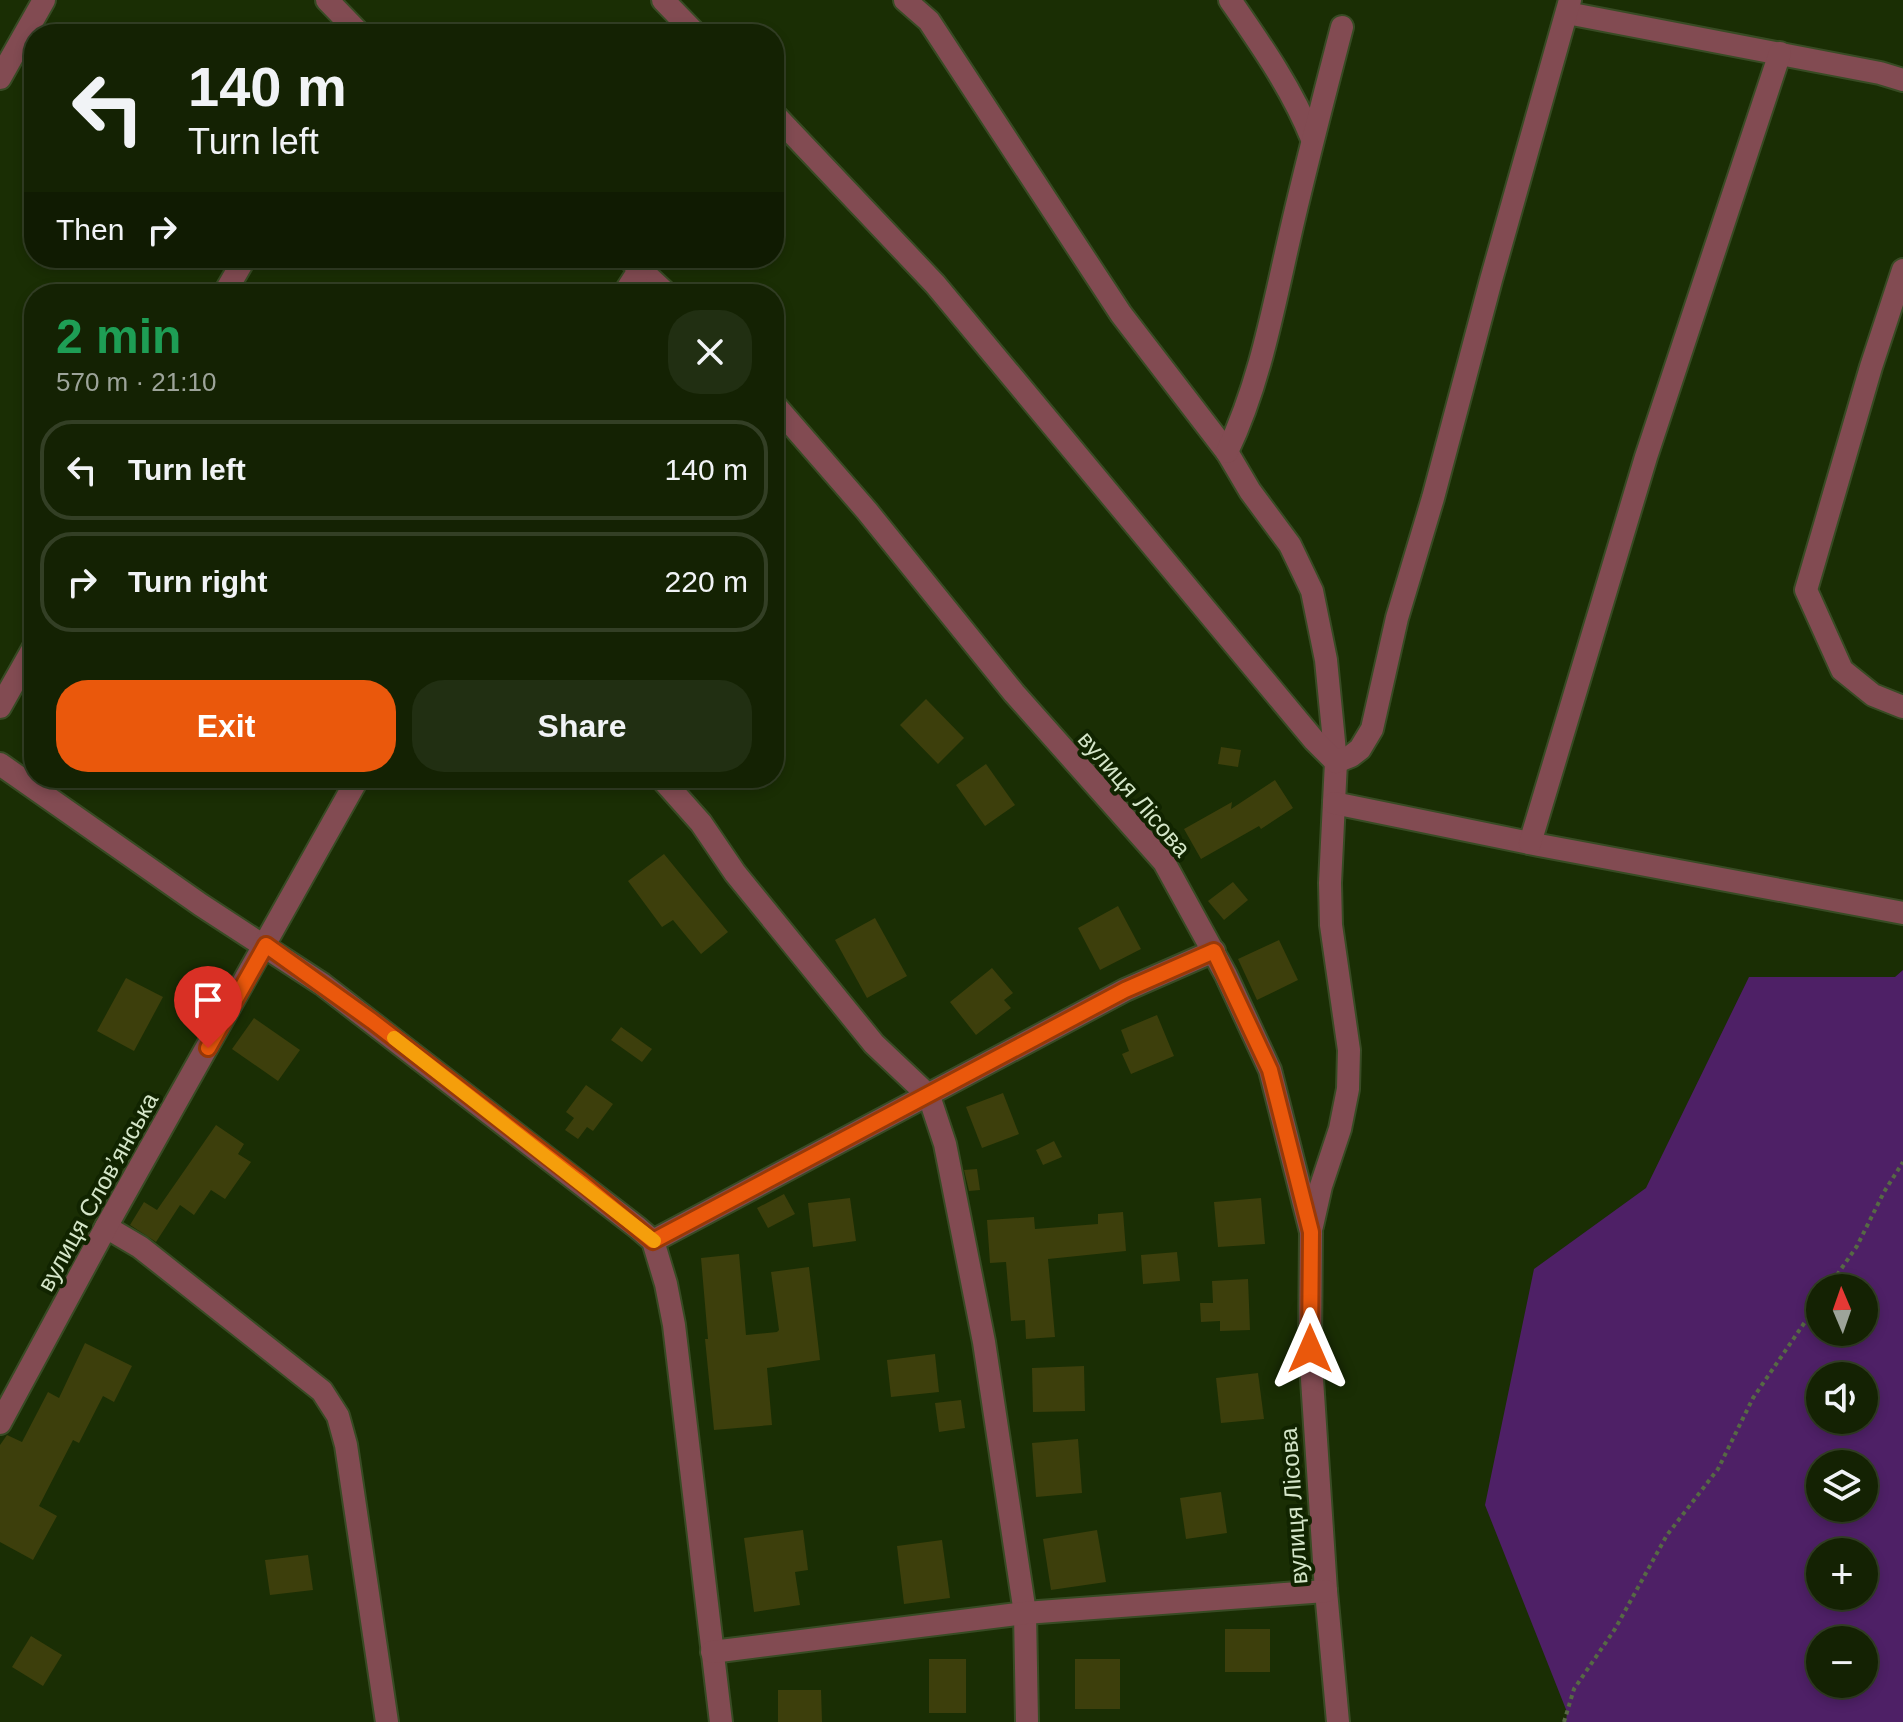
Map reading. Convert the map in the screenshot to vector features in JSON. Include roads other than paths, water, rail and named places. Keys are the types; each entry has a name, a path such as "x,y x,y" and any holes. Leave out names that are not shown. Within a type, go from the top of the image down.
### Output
{"street":[{"path":"30,24 44,0"},
{"path":"327,0 350,24"},
{"path":"663,0 686,24"},
{"path":"905,0 929,21 1121,314 1227,452 1250,491 1290,545 1312,591 1326,660 1336,762 1331,925 1349,1050 1348,1089 1340,1129 1321,1186 1311,1232"},
{"path":"1230,0 1280,74 1301,111 1312,139"},
{"path":"1336,762 1360,749 1372,729 1397,618 1437,485 1491,280 1569,6 1903,80"},
{"path":"1227,452 1242,419 1263,353 1312,139 1342,27"},
{"path":"0,78 24,35"},
{"path":"1530,843 1646,457 1780,53"},
{"path":"784,125 935,284 1314,740 1336,762"},
{"path":"638,268 656,284"},
{"path":"1903,270 1871,367 1806,590 1842,670 1873,695 1903,707"},
{"name":"вулиця Лісова","path":"784,416 867,511 1014,693 1164,862 1214,951 1270,1070 1311,1232 1310,1349 1338,1722"},
{"path":"0,707 24,665"},
{"path":"0,764 24,781"},
{"path":"34,788 201,905 335,993 653,1241 674,1325 721,1722"},
{"name":"вулиця Словʼянська","path":"0,1423 106,1227 352,788"},
{"path":"670,788 701,823 735,873 874,1044 929,1096 945,1144 984,1342 1025,1613 1027,1722"},
{"path":"1334,803 1530,843 1902,908"},
{"path":"653,1241 1125,990 1214,951"},
{"path":"106,1227 152,1257 302,1374 331,1402 346,1445 387,1722"},
{"path":"712,1652 1025,1613 1326,1591"}]}
